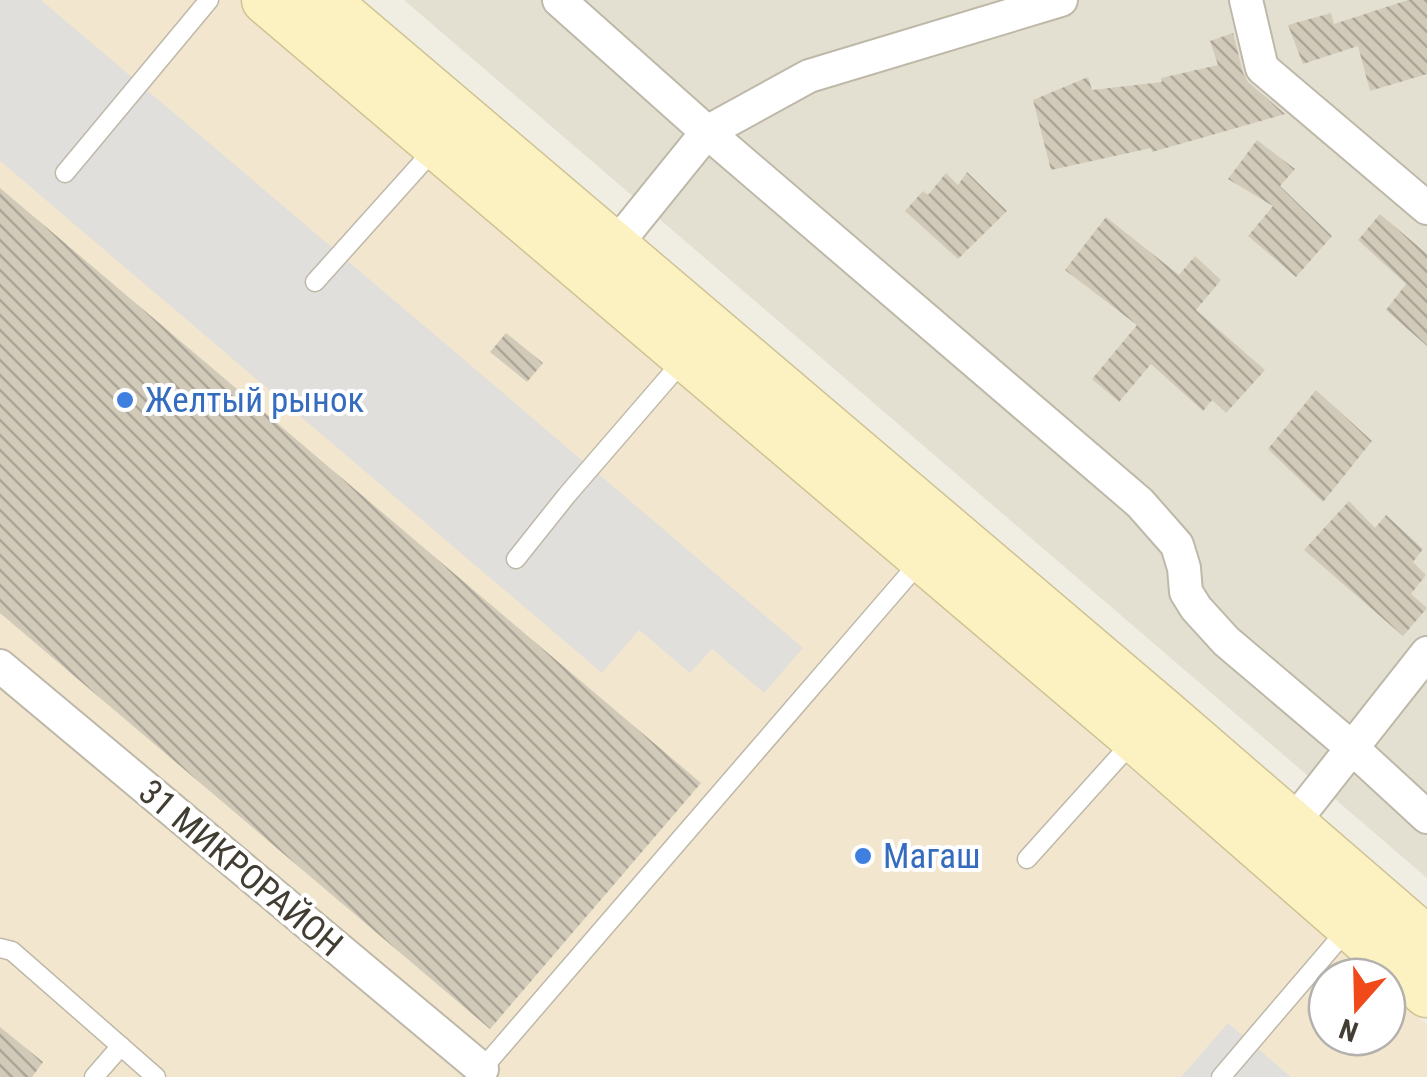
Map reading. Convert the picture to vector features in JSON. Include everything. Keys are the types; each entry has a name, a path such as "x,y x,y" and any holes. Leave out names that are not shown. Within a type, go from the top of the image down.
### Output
{"main road":[{"path":"266,0 1136,739 1427,942"},
{"path":"324,0 614,247 1280,839 1350,926 1427,993"}],"street":[{"path":"559,0 707,132 1140,502 1177,545 1186,592 1196,608 1226,640 1351,746 1427,817"},
{"path":"614,247 707,132 809,76 1061,0"},
{"path":"1246,0 1262,68 1427,208"},
{"path":"1280,839 1427,653"},
{"name":"31 МИКРОРАЙОН","path":"0,666 482,1069"}],"lane":[{"path":"65,173 209,0"},
{"path":"314,282 437,145"},
{"path":"516,559 687,356"},
{"path":"482,1069 924,558"},
{"path":"1027,859 1136,739"},
{"path":"1221,1077 1350,926"},
{"path":"0,948 12,951 156,1077"},
{"path":"94,1077 121,1046"}],"shaded area":[{"path":"0,0 238,0 1349,957 1307,957 1307,1057 1407,1057 1407,1008 1427,1025 1427,1077 0,1077"},
{"path":"0,0 41,0 803,648 764,693 712,649 690,673 639,630 602,673 0,161"},
{"path":"404,0 1427,0 1427,878 678,235"},
{"path":"1228,1023 1291,1077 1181,1077"}],"building":[{"path":"1408,0 1427,0 1427,74 1370,91 1358,46 1303,64 1288,25 1331,13 1334,24"},
{"path":"1233,33 1248,82 1285,114 1152,152 1151,148 1051,170 1033,100 1088,77 1092,90 1162,82 1161,78 1218,65 1210,41"},
{"path":"1257,140 1295,169 1280,186 1332,236 1296,277 1248,236 1273,206 1228,179"},
{"path":"967,172 1007,211 958,259 905,211 923,191 928,195 946,173 958,185"},
{"name":"Желтый рынок","path":"0,188 701,783 490,1029 0,613"},
{"path":"1380,214 1427,254 1427,346 1386,310 1406,284 1358,240"},
{"path":"1106,217 1179,275 1195,256 1221,280 1196,310 1265,370 1226,413 1212,400 1203,411 1151,364 1119,402 1092,379 1137,325 1065,270"},
{"path":"506,333 543,363 527,382 490,352"},
{"path":"1316,390 1372,441 1323,502 1268,449"},
{"path":"1349,501 1375,528 1386,515 1423,549 1413,562 1426,575 1411,594 1427,608 1403,636 1304,550"},
{"path":"0,1027 43,1062 32,1077 0,1077"}],"place":[{"name":"Желтый рынок","path":"125,400"},
{"name":"Магаш","path":"863,856"}]}
